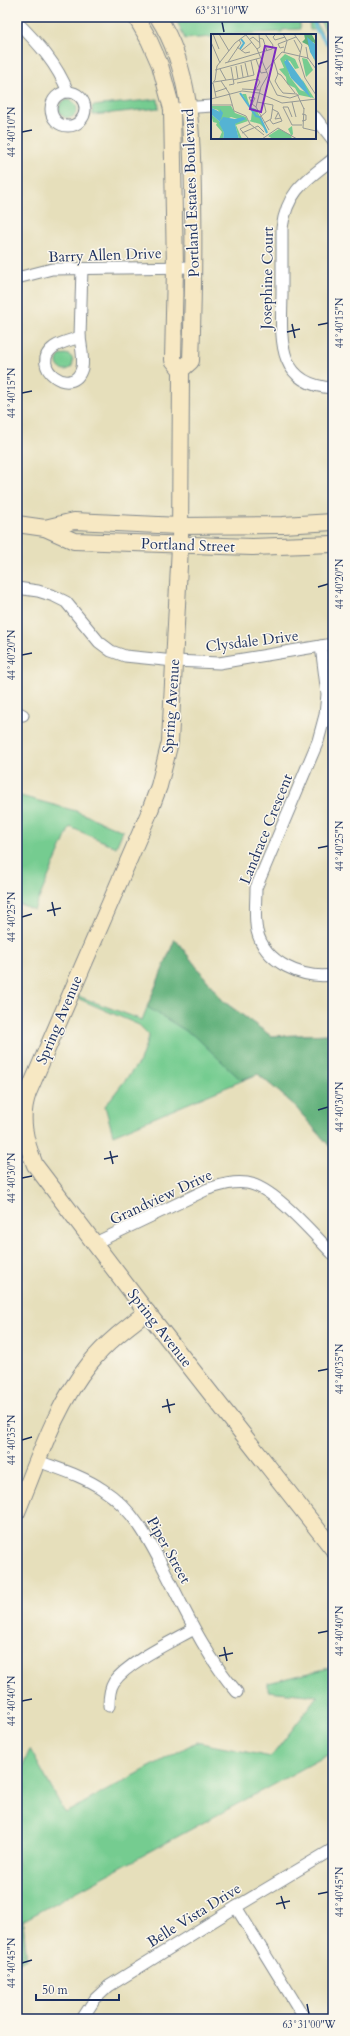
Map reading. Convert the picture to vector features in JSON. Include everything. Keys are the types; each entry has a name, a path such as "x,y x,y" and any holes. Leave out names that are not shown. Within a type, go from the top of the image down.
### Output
{"street":[{"name":"Portland Estates Boulevard","path":"136,17 150,40 160,64 172,109 175,268 173,360 181,370 180,546"},
{"name":"Portland Estates Boulevard","path":"158,17 173,47 189,107 191,122 194,268 190,361 181,370"},
{"path":"17,22 41,47 62,77 68,92"},
{"path":"172,109 211,106"},
{"path":"316,118 333,140"},
{"name":"Josephine Court","path":"333,159 302,182 293,194 285,212 282,228 281,331 283,353 294,371 311,383 333,388"},
{"path":"80,337 82,268"},
{"name":"Barry Allen Drive","path":"17,278 52,269 194,268"},
{"name":"Portland Street","path":"45,528 74,521 179,526 283,525 333,522"},
{"name":"Portland Street","path":"17,524 45,528 74,541 180,546 252,547 333,544"},
{"name":"Spring Avenue","path":"180,546 170,742 159,786 21,1103 23,1125 26,1140 35,1165 147,1312 333,1549"},
{"name":"Clysdale Drive","path":"17,588 38,591 66,602 99,642 111,651 125,656 174,661 219,663 333,644"},
{"name":"Landrace Crescent","path":"321,646 327,694 323,722 318,741 256,888 255,912 257,932 266,949 275,960 288,968 307,974 333,975"},
{"name":"Grandview Drive","path":"95,1243 208,1189 224,1184 238,1182 248,1183 268,1192 333,1254"},
{"path":"17,1512 57,1413 76,1381 91,1361 106,1345 147,1312"},
{"name":"Piper Street","path":"38,1461 87,1480 103,1489 131,1514 143,1530 194,1629 224,1678 237,1692"},
{"path":"109,1706 114,1682 132,1665 194,1629"},
{"name":"Belle Vista Drive","path":"82,2019 95,1999 109,1986 333,1849"},
{"path":"236,1907 305,2019"}],"green space":[{"path":"175,17 317,17 315,20 327,45 316,30 310,30 309,21 300,21 300,29 282,30 282,32 211,34 211,37 185,39"},
{"path":"318,17 333,17 333,29 329,37"},
{"path":"158,99 159,108 93,115 92,106"},
{"path":"64,100 72,100 77,105 75,116 72,118 64,118 59,113 59,105"},
{"path":"62,354 68,354 73,359 71,368 68,370 62,370 57,365 57,359"},
{"path":"17,795 76,811 123,831 116,847 70,827 34,910 17,903"},
{"path":"175,939 223,1001 271,1036 333,1034 333,1150 292,1103 258,1074 113,1135 105,1106 140,1061 149,1035 139,1025 77,998 78,996 142,1020"},
{"path":"175,939 223,1001 271,1036 333,1034 333,1150 292,1103 258,1074 241,1080 196,1037 147,1007"},
{"path":"333,1667 333,1752 17,1924 17,1780 30,1749 65,1813 196,1742 271,1757 318,1696 268,1691 268,1683"},
{"path":"23,1921 27,1959 17,1963 17,1924"}],"waterway":[{"path":"312,17 317,31 333,50"}]}
